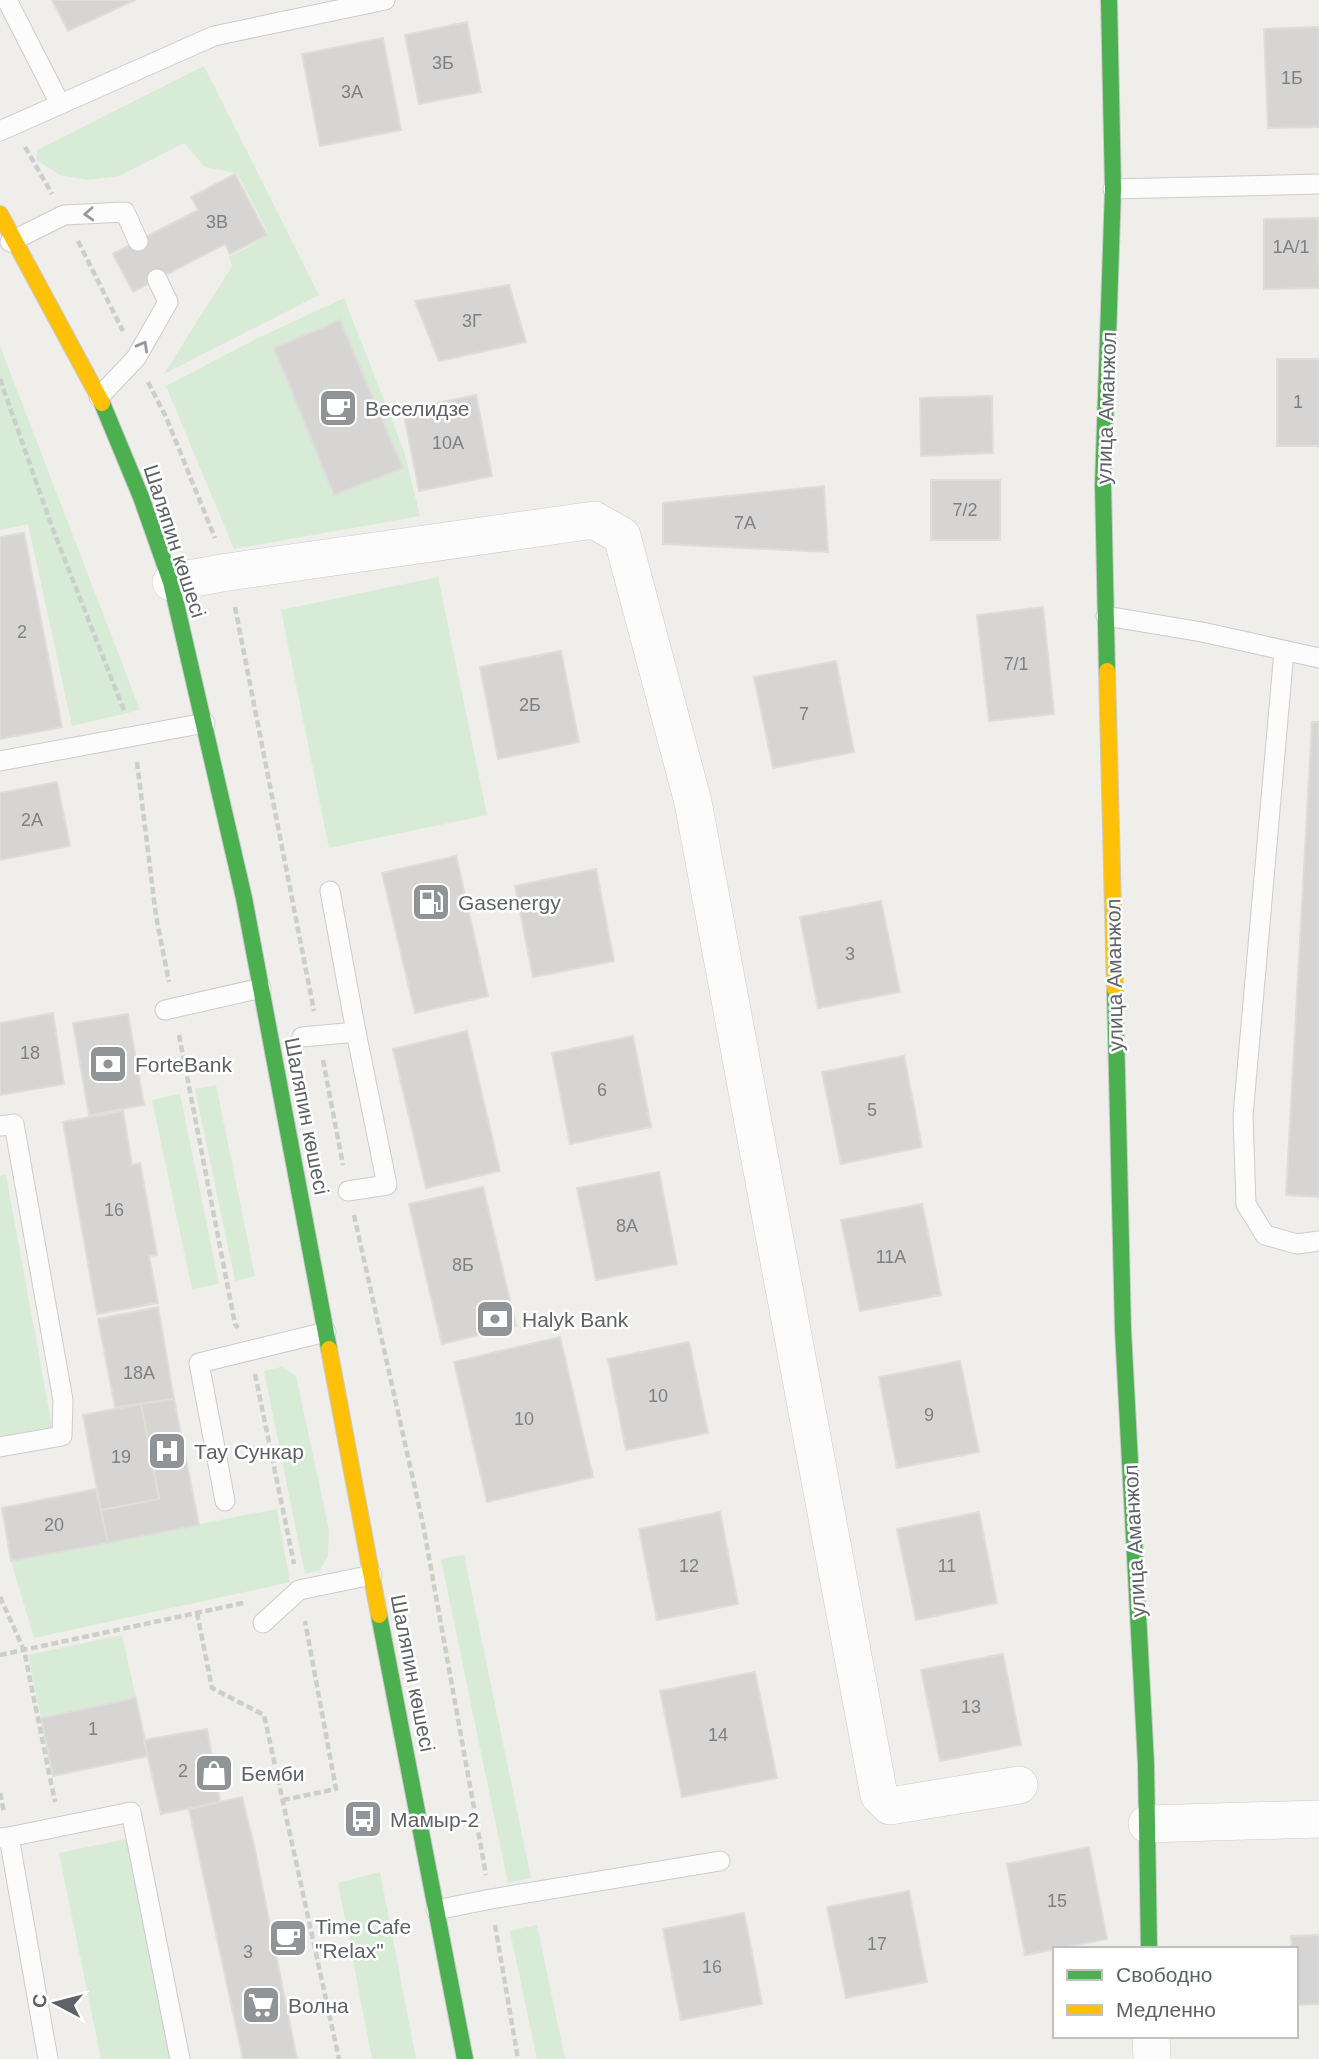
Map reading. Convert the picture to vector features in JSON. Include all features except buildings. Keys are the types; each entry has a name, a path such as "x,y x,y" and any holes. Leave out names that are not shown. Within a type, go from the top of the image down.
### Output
{"street":[{"name":"улица Аманжол","path":"1109,0 1113,189 1103,485 1123,1330 1146,1764 1150,1947"},
{"name":"Шаляпин көшесі","path":"0,214 7,244 99,397 141,497 171,582 244,898 465,2059"},
{"path":"171,582 594,520 622,536 693,802 879,1795 890,1806 1019,1785"},
{"path":"1147,1824 1319,1819"},
{"path":"1151,2038 1152,2059"}],"lane":[{"path":"8,0 60,104"},
{"path":"0,131 214,36 385,0"},
{"path":"1113,189 1319,184"},
{"path":"7,244 64,215 125,212 138,241"},
{"path":"99,397 136,358 167,302 157,279"},
{"path":"1106,616 1202,632 1319,659"},
{"path":"1284,651 1243,1116 1246,1204 1265,1235 1297,1244 1319,1241"},
{"path":"0,761 205,723"},
{"path":"330,891 387,1185 348,1191"},
{"path":"169,1009 261,988"},
{"path":"302,1037 356,1032"},
{"path":"0,1126 14,1124 63,1400 62,1436 0,1447"},
{"path":"225,1502 199,1363 326,1332"},
{"path":"263,1623 299,1590 372,1575"},
{"path":"48,2059 4,1837 131,1812 180,2059"},
{"path":"436,1910 720,1861"}],"path":[{"path":"0,379 52,527 134,737 169,1009 234,1324 247,1338 250,1350 337,1789 283,1800"},
{"path":"423,1524 518,2059"},
{"path":"0,1655 299,1590"},
{"path":"0,1597 24,1650 60,1827"},
{"path":"197,1613 212,1689 264,1715 339,2059"}],"green space":[{"path":"204,66 319,295 164,374 232,266 229,257 269,235 237,173 205,167 184,143 119,176 87,180 60,175 37,160 37,150"},
{"path":"344,298 404,451 420,516 234,549 166,386 256,339"},
{"path":"0,346 140,710 72,726 28,524 0,530"},
{"path":"438,577 487,815 329,848 281,610"},
{"path":"216,1085 255,1276 235,1281 195,1089"},
{"path":"180,1094 219,1284 192,1289 152,1100"},
{"path":"6,1175 53,1432 0,1442 0,1176"},
{"path":"281,1367 296,1376 329,1530 328,1556 320,1570 305,1574 264,1371"},
{"path":"277,1509 290,1582 34,1638 11,1561"},
{"path":"464,1555 531,1878 508,1883 441,1559"},
{"path":"122,1635 136,1698 41,1718 28,1655"},
{"path":"126,1839 170,2059 101,2059 59,1853"},
{"path":"380,1872 416,2059 372,2059 338,1883"},
{"path":"537,1925 565,2059 537,2059 510,1931"}],"traffic: fast":[{"path":"1107,671 1103,485 1113,189 1109,0"},
{"path":"102,403 141,497 171,582 244,898 329,1349"},
{"path":"1115,989 1123,1330 1146,1764 1149,1947"},
{"path":"379,1615 465,2059"}],"traffic: slow":[{"path":"0,214 102,403"},
{"path":"1107,671 1115,989"},
{"path":"329,1349 379,1615"}],"place":[{"name":"Веселидзе","path":"338,408"},
{"name":"Gasenergy","path":"431,902"},
{"name":"ForteBank","path":"108,1064"},
{"name":"Halyk Bank","path":"495,1319"},
{"name":"Тау Сункар","path":"167,1451"},
{"name":"Бемби","path":"214,1773"},
{"name":"Мамыр-2","path":"363,1819"},
{"name":"Time Cafe \"Relax\"","path":"288,1938"},
{"name":"Волна","path":"261,2005"}]}
